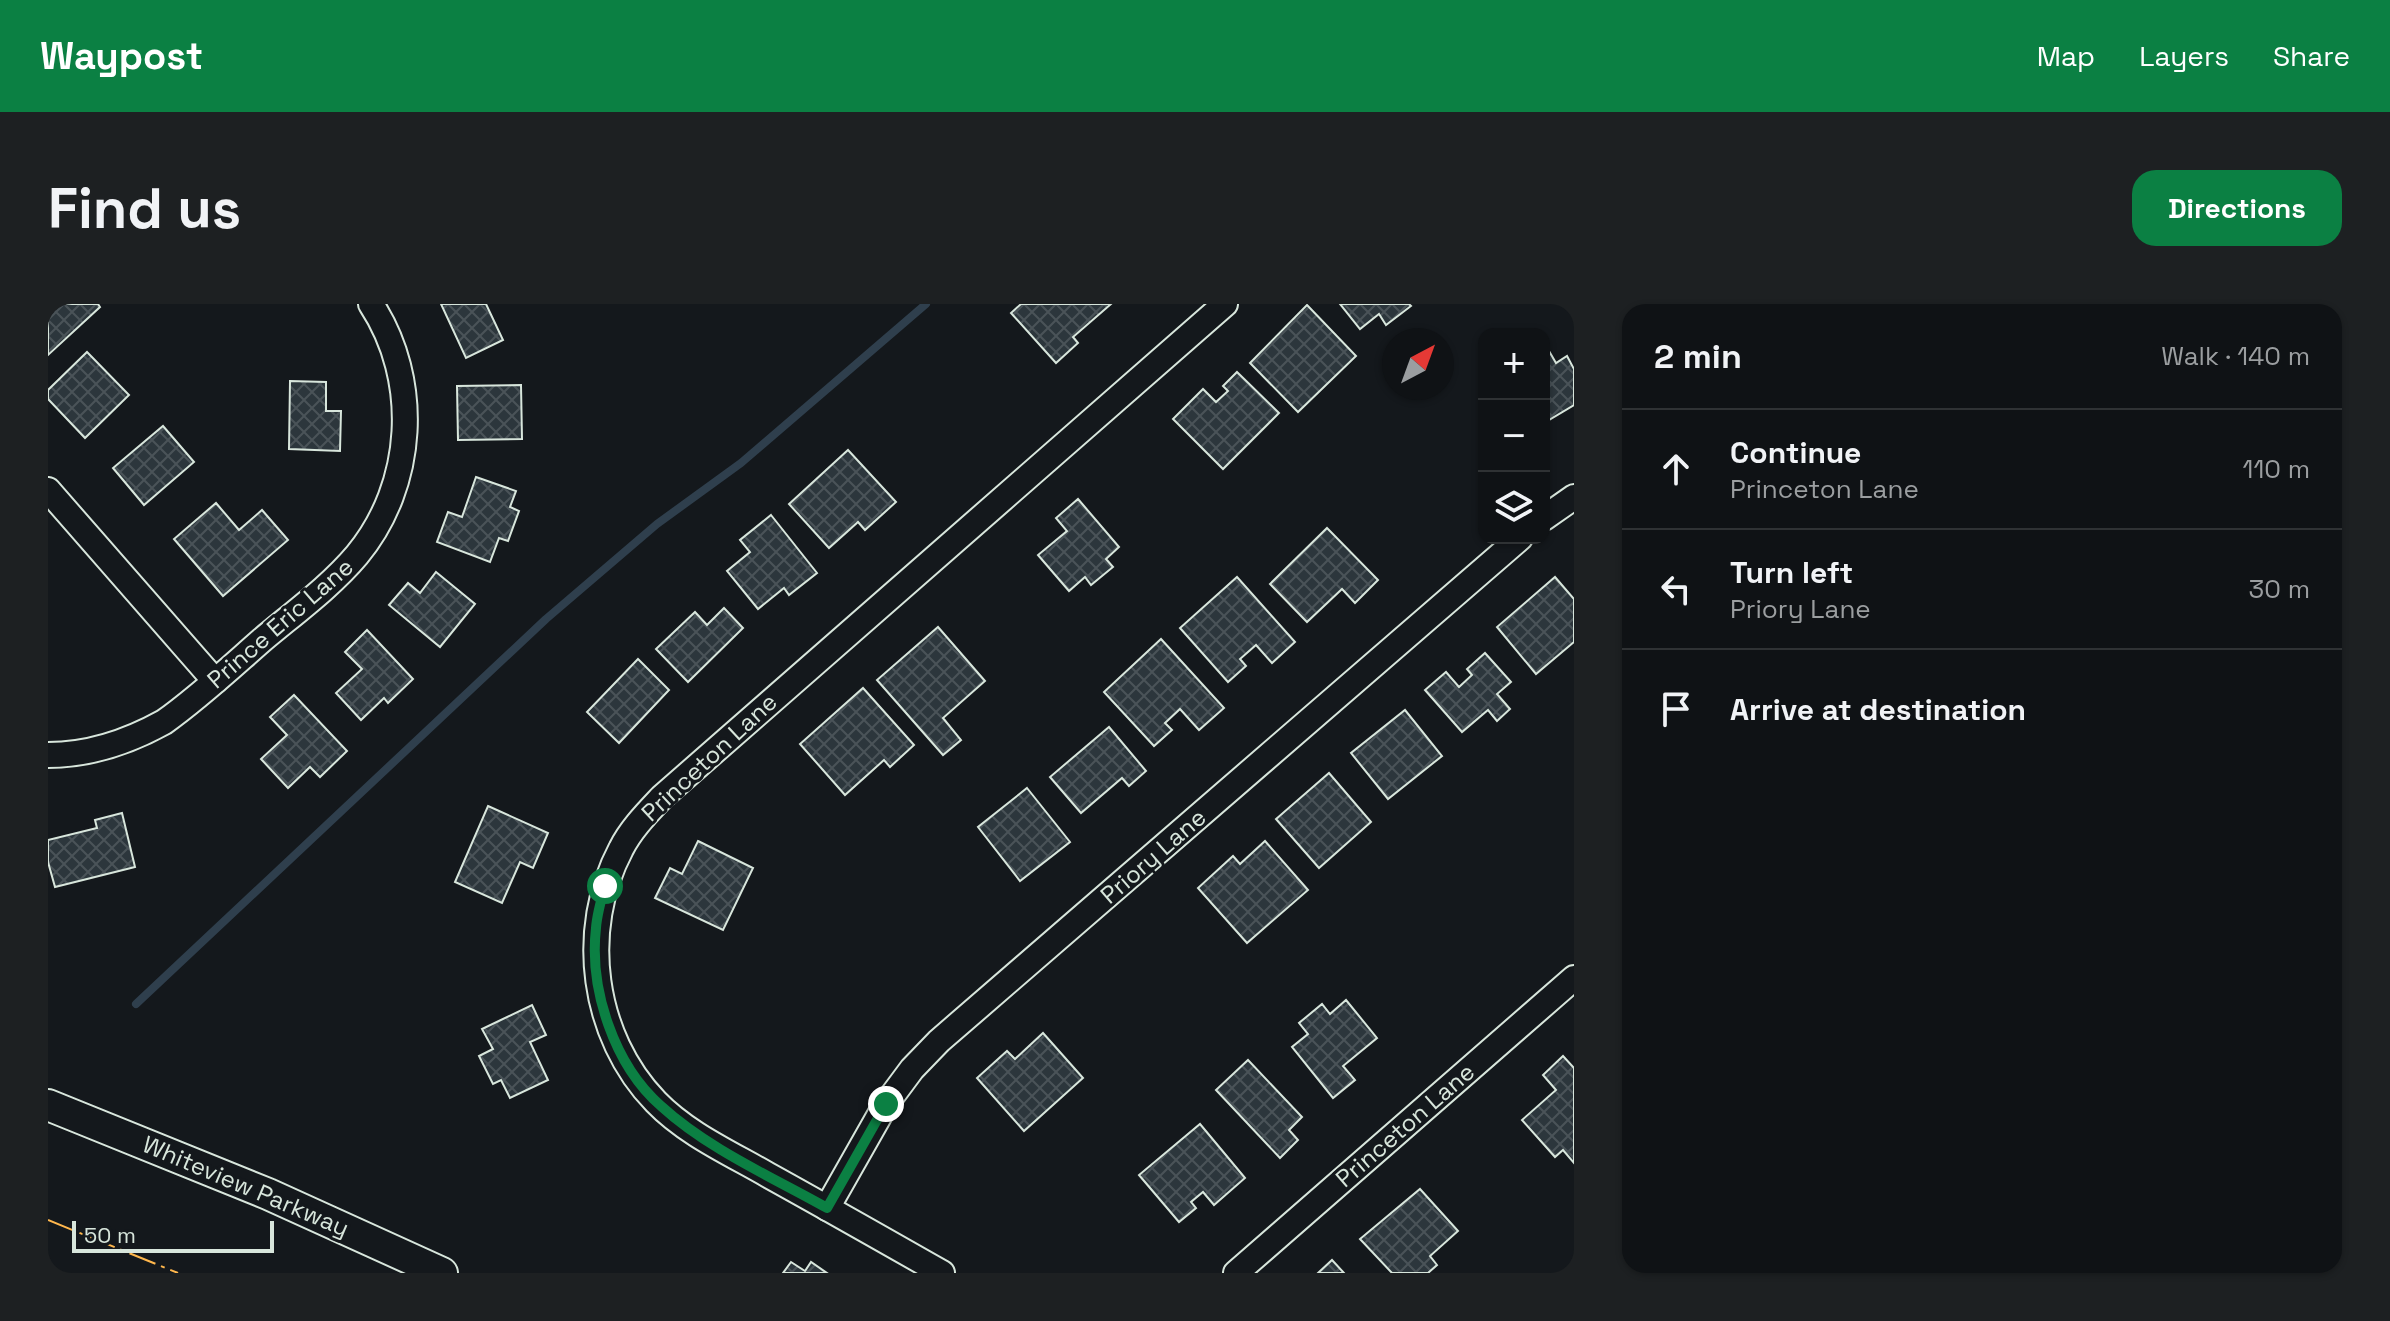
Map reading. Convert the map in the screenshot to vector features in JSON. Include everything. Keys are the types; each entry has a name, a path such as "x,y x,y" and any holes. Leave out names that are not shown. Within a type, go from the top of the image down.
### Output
{"street":[{"name":"Prince Eric Lane","path":"48,755 93,751 133,738 177,713 338,576 370,538 390,499 402,461 405,403 397,362 384,327 371,304"},
{"name":"Princeton Lane","path":"942,1273 688,1128 657,1103 634,1074 615,1039 596,972 596,928 612,867 646,814 711,752 1225,304"},
{"path":"48,490 215,681"},
{"path":"1550,514 1574,497"},
{"name":"Priory Lane","path":"827,1208 886,1104 912,1069 939,1041 1513,544"},
{"name":"Princeton Lane","path":"1236,1273 1574,978"},
{"name":"Whiteview Parkway","path":"48,1105 268,1194 442,1273"}],"building":[{"path":"48,304 98,304 100,307 48,355"},
{"path":"441,304 486,304 503,340 466,358"},
{"path":"1021,304 1111,304 1073,337 1078,343 1056,363 1011,313"},
{"path":"1340,304 1411,306 1386,325 1379,314 1360,329"},
{"path":"1307,305 1356,356 1298,412 1250,363"},
{"path":"87,352 129,395 85,438 48,399 48,390"},
{"path":"1550,353 1556,363 1567,356 1574,369 1574,405 1550,419"},
{"path":"1237,372 1279,413 1223,469 1173,419 1203,389 1216,402 1228,391 1223,386"},
{"path":"290,381 326,382 326,411 341,411 340,451 289,449"},
{"path":"521,385 522,439 458,440 457,386"},
{"path":"163,426 194,462 144,505 113,468"},
{"path":"848,450 896,502 865,530 858,522 829,548 789,504"},
{"path":"476,477 516,491 510,507 519,511 508,541 499,538 490,562 437,542 448,512 462,517"},
{"path":"1078,499 1119,547 1106,559 1113,567 1091,585 1085,577 1069,591 1038,555 1067,531 1056,518"},
{"path":"216,503 239,530 262,510 288,540 223,596 174,539"},
{"path":"771,515 817,573 789,595 784,588 758,609 727,571 750,552 740,540"},
{"path":"1327,528 1378,580 1355,603 1342,589 1307,622 1270,584"},
{"path":"436,572 475,604 440,647 389,605 408,583 420,593"},
{"path":"1237,577 1295,642 1272,663 1256,645 1240,659 1246,666 1228,682 1180,628"},
{"path":"1555,577 1574,599 1574,642 1536,674 1497,627"},
{"path":"724,608 743,628 688,682 656,649 695,612 707,625"},
{"path":"938,627 985,681 943,718 961,740 943,755 877,680"},
{"path":"367,630 413,679 388,703 384,698 361,720 336,693 362,669 345,652"},
{"path":"1161,639 1224,708 1199,730 1180,709 1165,723 1172,730 1154,746 1104,692"},
{"path":"1485,653 1511,682 1497,694 1510,709 1497,721 1488,710 1462,732 1425,690 1446,672 1459,687 1472,675 1467,669"},
{"path":"638,659 669,690 619,743 587,712"},
{"path":"863,688 914,745 890,767 884,760 845,795 800,744"},
{"path":"294,695 347,751 320,777 310,767 288,788 261,759 287,735 270,717"},
{"path":"1405,710 1442,756 1388,799 1351,753"},
{"path":"1109,727 1146,771 1129,786 1122,778 1081,813 1050,777"},
{"path":"1329,773 1371,822 1319,868 1276,819"},
{"path":"1027,788 1070,842 1020,881 978,827"},
{"path":"488,806 548,833 533,868 520,862 502,903 455,882"},
{"path":"122,813 135,867 55,887 48,862 48,840 97,828 95,820"},
{"path":"698,841 753,868 723,930 655,898 670,868 682,874"},
{"path":"1265,841 1308,890 1247,943 1198,888 1233,856 1240,864"},
{"path":"1346,1000 1377,1038 1343,1066 1355,1080 1333,1098 1292,1047 1308,1034 1299,1023 1322,1004 1330,1014"},
{"path":"532,1005 546,1035 530,1042 548,1080 510,1098 501,1080 493,1084 479,1056 493,1049 482,1029"},
{"path":"1043,1033 1083,1078 1024,1131 977,1078 1007,1051 1015,1059"},
{"path":"1563,1056 1574,1068 1574,1163 1563,1150 1555,1157 1522,1120 1556,1090 1543,1075"},
{"path":"1248,1060 1302,1117 1289,1130 1298,1140 1280,1158 1216,1090"},
{"path":"1200,1124 1245,1178 1214,1205 1203,1192 1191,1202 1196,1208 1179,1222 1139,1175"},
{"path":"1420,1189 1458,1231 1430,1256 1437,1265 1428,1273 1392,1273 1360,1239"},
{"path":"1332,1260 1344,1273 1318,1273"},
{"path":"791,1262 805,1271 811,1262 827,1273 783,1273"}],"waterway":[{"path":"136,1004 546,619 657,524 741,463 926,304"}],"power":[{"path":"48,1220 178,1273"}],"route":[{"path":"605,886 596,928 596,972 600,993 615,1039 627,1063 657,1103 673,1117 705,1139 827,1208 886,1104"}]}
